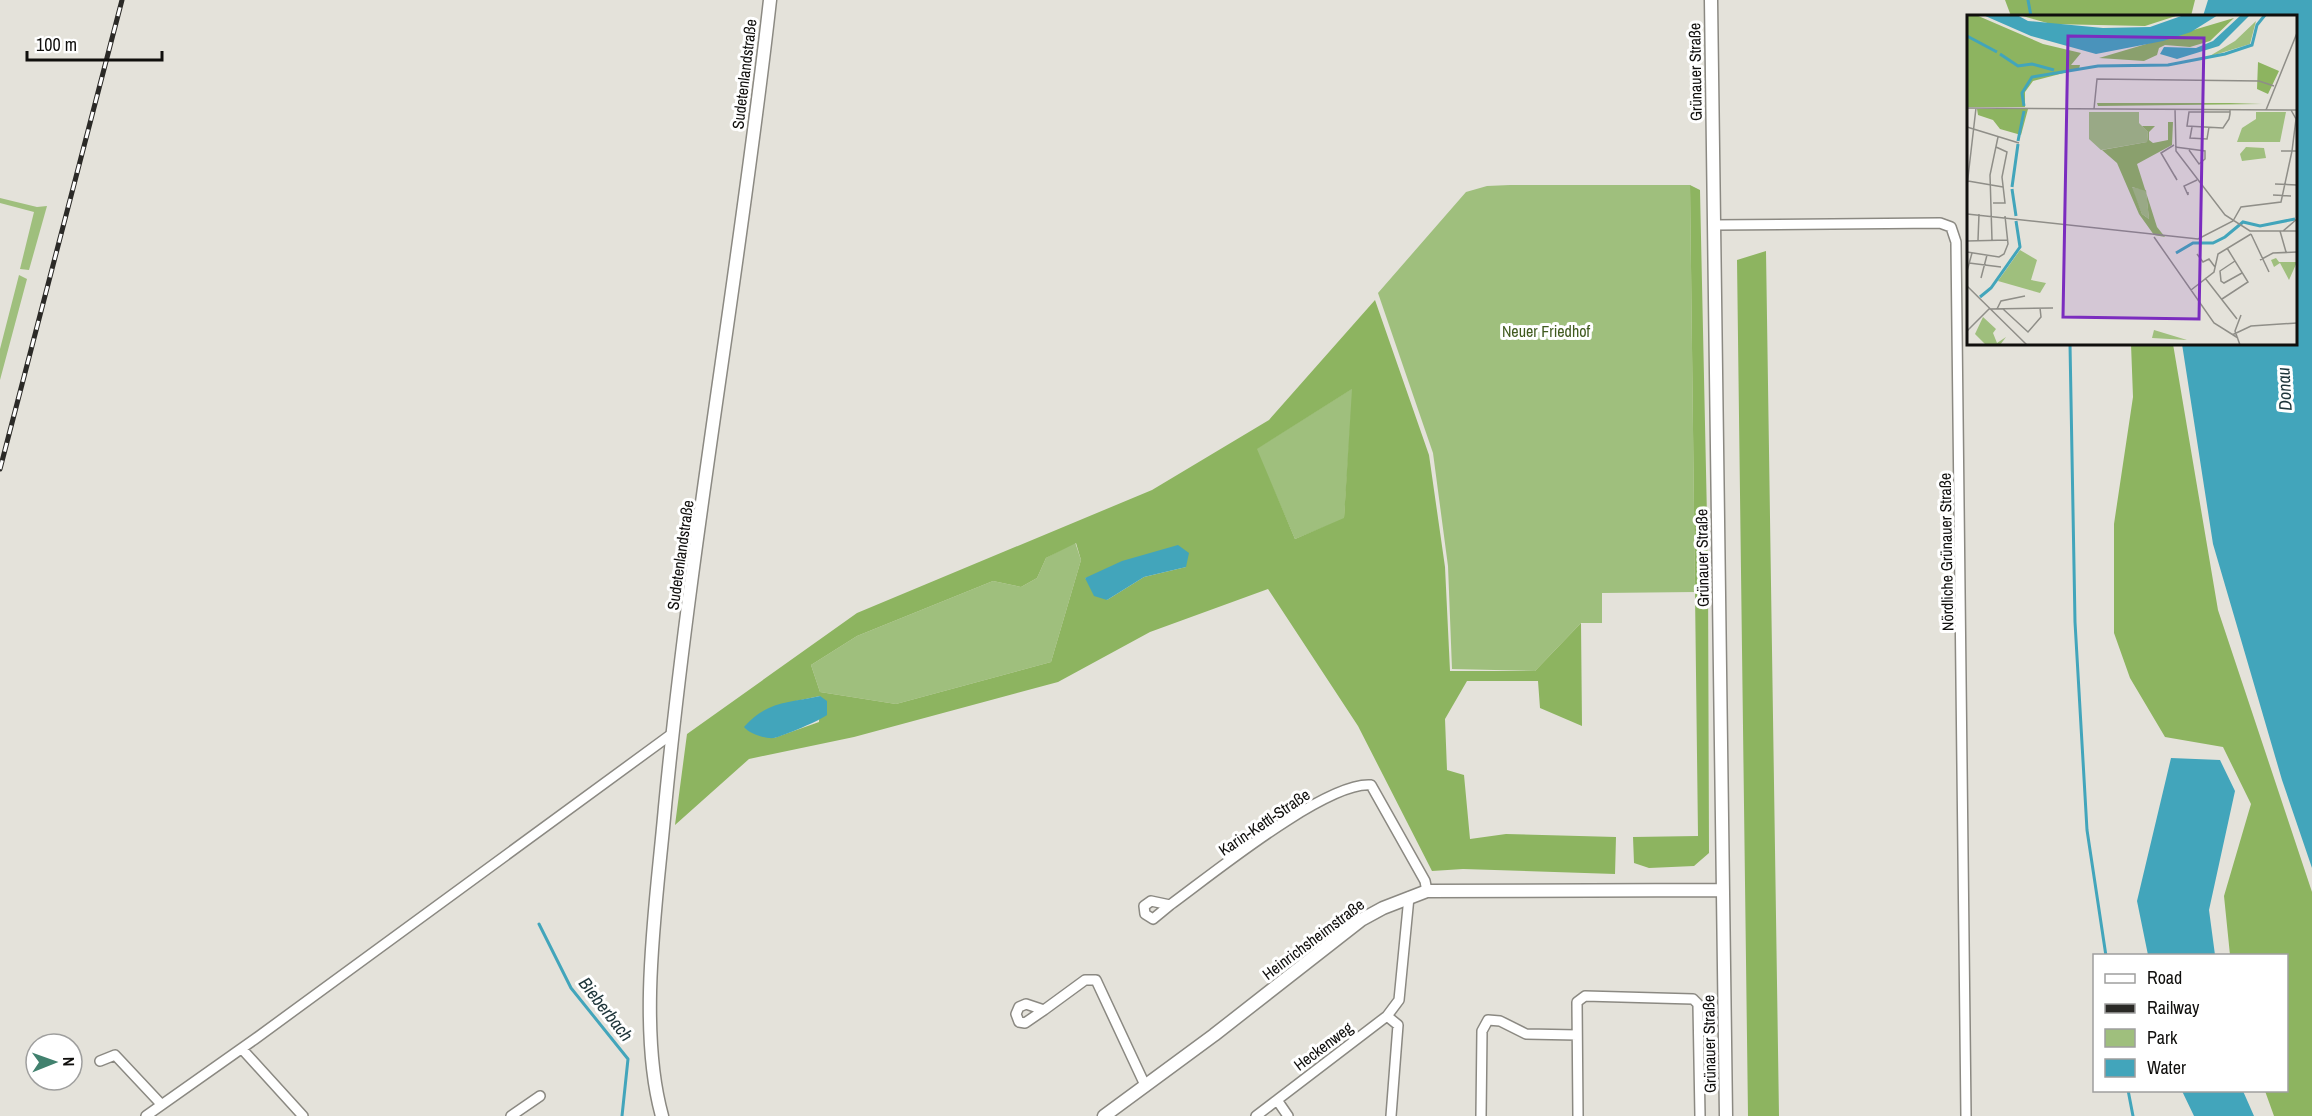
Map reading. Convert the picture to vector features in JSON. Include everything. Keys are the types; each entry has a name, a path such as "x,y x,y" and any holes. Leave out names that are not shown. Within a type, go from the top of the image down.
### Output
{"street":[{"name":"Sudetenlandstraße","path":"662,1116 654,1072 651,990 672,733 770,0"},
{"name":"Grünauer Straße","path":"1711,0 1726,1116"},
{"name":"Nördliche Grünauer Straße","path":"1714,225 1940,223 1951,227 1956,242 1966,1116"},
{"path":"146,1116 242,1049 672,733"},
{"name":"Karin-Kettl-Straße","path":"1170,905 1285,823 1331,796 1364,784 1371,785 1425,880 1427,891"},
{"name":"Heinrichsheimstraße","path":"1104,1116 1219,1031 1361,920 1409,897 1427,891 1722,890"},
{"name":"Heckenweg","path":"1256,1116 1387,1016 1399,1000 1409,897"},
{"path":"1044,1010 1085,980 1096,980 1145,1085"},
{"path":"1578,1116 1577,1002 1585,996 1693,999 1698,1004 1700,1116"},
{"path":"1387,1016 1398,1025 1391,1116"},
{"path":"1481,1116 1482,1030 1488,1020 1500,1021 1526,1034 1577,1035"},
{"path":"242,1049 303,1116"},
{"path":"100,1061 115,1055 161,1104"},
{"path":"511,1116 540,1096"},
{"path":"1277,1100 1288,1116"}],"green space":[{"path":"2005,0 2195,0 2191,15 2011,15"},
{"name":"Neuer Friedhof","path":"1690,185 1695,592 1602,593 1602,623 1581,623 1535,671 1452,669 1448,566 1433,453 1378,293 1466,192 1487,186"},
{"path":"1690,185 1700,190 1708,564 1709,853 1694,866 1649,868 1634,863 1633,837 1698,836"},
{"path":"0,198 37,207 47,206 29,270 20,269 34,212 0,203"},
{"path":"1766,251 1779,1116 1748,1116 1737,260"},
{"path":"19,275 27,279 0,380 0,349"},
{"path":"1375,300 1429,455 1445,567 1450,671 1535,671 1581,623 1582,726 1540,708 1538,681 1467,681 1445,719 1447,770 1464,775 1470,839 1506,834 1616,837 1615,874 1463,869 1432,871 1358,726 1268,589 1150,632 1058,682 854,737 749,759 675,825 687,734 857,613 1152,490 1269,420","holes":["1352,389 1344,518 1295,539 1257,449","1076,543 1081,560 1051,662 896,704 820,692 811,665 857,636 993,581 1021,587 1037,578 1046,558","1186,567 1144,577 1107,600 1085,578","820,696 819,722 774,738 796,701"]},
{"path":"2131,345 2173,345 2218,610 2312,892 2312,1116 2274,1116 2265,1092 2288,1092 2288,954 2230,954 2224,896 2251,804 2223,747 2165,737 2130,678 2114,633 2114,524 2133,397"},
{"path":"1353,388 1344,519 1295,539 1256,449"},
{"path":"1075,542 1081,560 1051,662 896,704 820,692 811,665 857,636 993,581 1021,587 1037,578 1046,558"}],"water":[{"name":"Donau","path":"2208,0 2312,0 2312,868 2282,780 2213,544 2182,345 2297,345 2297,15 2203,15"},
{"path":"1178,545 1189,553 1186,567 1144,577 1107,600 1094,596 1085,578 1122,561"},
{"path":"820,696 827,701 827,715 779,737 762,737 744,727 761,712 779,704"},
{"path":"2171,758 2220,760 2235,791 2209,910 2215,954 2148,954 2137,901"},
{"path":"2182,1092 2243,1092 2254,1116 2194,1116"}],"waterway":[{"path":"2028,0 2031,15"},
{"path":"2070,345 2075,622 2087,830 2106,954"},
{"name":"Bieberbach","path":"539,924 571,988 628,1059 622,1116"},
{"path":"2128,1092 2133,1116"}],"railway":[{"path":"0,469 122,0"}]}
